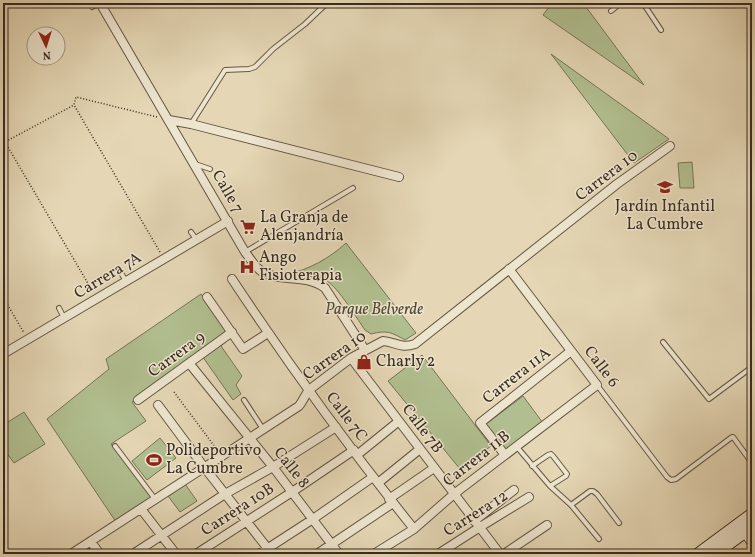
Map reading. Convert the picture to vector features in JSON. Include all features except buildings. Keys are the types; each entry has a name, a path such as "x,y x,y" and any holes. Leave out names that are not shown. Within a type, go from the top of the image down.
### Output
{"street":[{"name":"Calle 7","path":"100,3 245,252 254,264 263,272 278,276 312,281 325,288 365,350"},
{"path":"168,120 191,124 399,177"},
{"name":"Carrera 10","path":"71,554 221,455 299,406 309,390 351,358 383,341 401,347 407,347 415,344 617,184 670,146"},
{"name":"Carrera 7A","path":"3,354 228,221"},
{"name":"Calle 6","path":"509,269 597,384"},
{"name":"Calle 7C","path":"232,279 309,390 375,480 414,529"},
{"path":"207,297 243,348 268,333"},
{"name":"Carrera 9","path":"138,400 232,332"},
{"name":"Carrera 11A","path":"505,455 480,423 571,351"},
{"name":"Calle 7B","path":"351,358 500,554"},
{"name":"Calle 8","path":"189,363 250,438 339,554"},
{"name":"Carrera 11B","path":"374,554 414,529 454,494 597,384"},
{"path":"158,405 269,551"},
{"name":"Carrera 10B","path":"196,554 355,452 399,421"},
{"path":"133,554 225,494 273,468 336,427"},
{"path":"259,554 269,551 313,519 375,480 420,449"},
{"path":"317,554 434,468"},
{"name":"Carrera 12","path":"438,554 477,524 514,490"},
{"name":"Carrera 12","path":"477,524 529,497"},
{"path":"141,508 176,554"},
{"path":"698,554 752,514"},
{"path":"504,554 547,525"},
{"path":"715,554 752,527"},
{"path":"91,542 100,554"}],"lane":[{"path":"92,7 100,3"},
{"path":"191,124 225,70 249,69 256,67 273,49 305,24 327,3"},
{"path":"611,11 621,3"},
{"path":"643,3 661,30"},
{"path":"194,163 210,169"},
{"path":"245,252 353,188"},
{"path":"191,232 196,239"},
{"path":"121,273 126,281"},
{"path":"59,308 64,318"},
{"path":"663,342 709,400 752,367"},
{"name":"Calle 6","path":"597,384 667,477 671,480 676,479 732,437 734,437 752,463"},
{"path":"244,400 264,429"},
{"path":"114,446 155,499"},
{"path":"517,446 532,466 550,486 571,505 599,539"},
{"path":"532,466 548,455 551,454 553,456 567,474 550,486"},
{"path":"571,505 590,491 593,491 597,494 619,523"},
{"path":"743,534 752,547"}],"path":[{"path":"164,259 74,105 76,97 168,120"},
{"path":"74,105 4,142 97,298"},
{"path":"3,297 28,339"},
{"path":"174,392 221,455"}],"green space":[{"path":"552,3 583,3 644,85 543,15"},
{"path":"551,54 669,139 634,163"},
{"path":"692,162 694,188 680,188 678,163"},
{"name":"Parque Belverde","path":"346,243 416,333 405,340 389,332 371,334 365,330 339,293 327,281 314,275 288,274 303,270 318,263 333,254"},
{"path":"201,294 231,337 221,346 242,376 236,385 241,394 233,400 200,353 132,402 146,421 111,444 153,497 116,522 47,419 109,369 106,359"},
{"path":"422,355 491,446 460,469 388,381"},
{"path":"523,396 543,423 507,451 486,424"},
{"path":"24,412 45,444 14,463 3,448 3,425"},
{"name":"Polideportivo La Cumbre","path":"160,438 176,458 147,480 132,461"},
{"path":"183,481 197,501 180,512 165,492"}],"place":[{"name":"Jardín Infantil La Cumbre","path":"665,187"},
{"name":"La Granja de Alenjandría","path":"248,227"},
{"name":"Ango Fisioterapia","path":"247,267"},
{"name":"Charly 2","path":"364,362"},
{"name":"Polideportivo La Cumbre","path":"154,460"}]}
